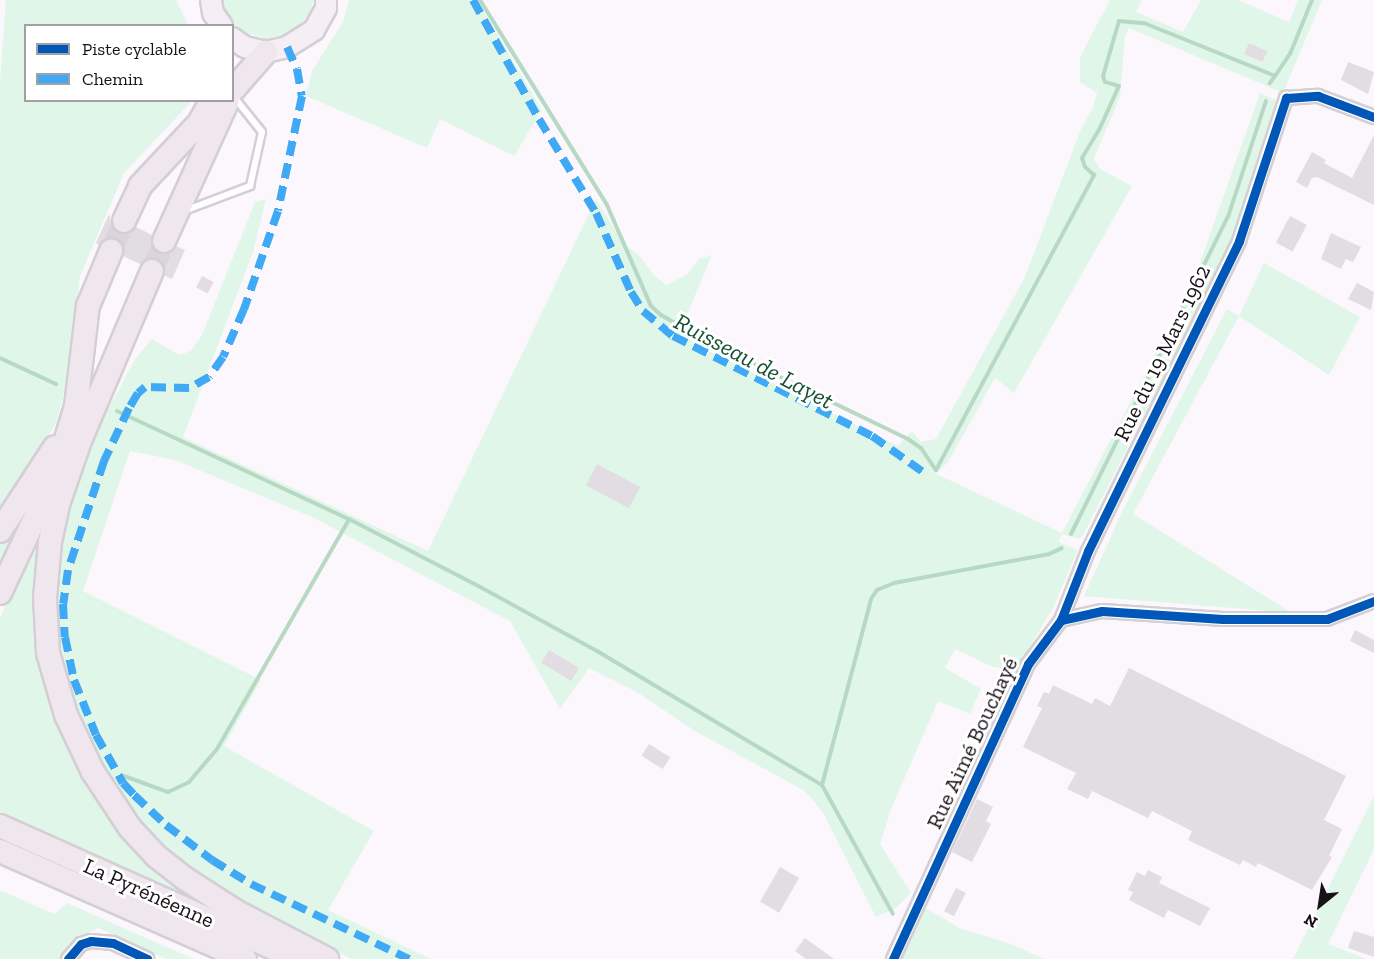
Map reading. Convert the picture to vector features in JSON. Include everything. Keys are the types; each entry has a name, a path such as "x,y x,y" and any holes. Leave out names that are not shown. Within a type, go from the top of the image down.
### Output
{"highway":[{"path":"234,91 266,51"},
{"path":"124,221 140,186 199,123 211,102"},
{"path":"164,240 227,102"},
{"path":"111,251 88,306 75,432 50,542 45,598 48,653 66,715 88,762 130,828 156,856 237,912 327,959"},
{"path":"0,593 152,271"},
{"path":"0,531 75,432"},
{"name":"La Pyrénéenne","path":"0,826 297,959"},
{"name":"La Pyrénéenne","path":"0,851 245,959"}],"main road":[{"path":"212,0 213,13 221,24"},
{"path":"234,39 245,46 266,51 299,43 314,30 326,8 326,0"}],"street":[{"name":"Rue du 19 Mars 1962","path":"1061,620 1088,551 1239,241 1286,98 1318,96 1374,117"},
{"path":"1061,620 1102,611 1223,619 1327,619 1374,601"},
{"name":"Rue Aimé Bouchayé","path":"893,959 1028,663 1061,620"},
{"path":"68,959 81,944 91,941 113,943 148,959"}],"lane":[{"path":"175,215 250,186 261,132 234,96"}],"green space":[{"path":"6,0 176,0 188,24 24,24 24,102 191,102 124,173 80,276 70,371 56,423 33,464 0,511 0,80"},
{"path":"222,0 314,0 309,14 299,27 283,36 266,39 244,32 232,22"},
{"path":"349,0 477,0 542,110 514,156 440,119 427,148 306,96 312,71 343,22"},
{"path":"1110,0 1142,0 1136,12 1183,32 1201,0 1238,0 1289,22 1298,0 1322,0 1283,93 1129,28 1125,36 1120,97 1094,158 1100,169 1132,186 1014,393 995,378 948,462 939,471 930,471 1062,533 1194,280 1260,93 1280,102 1233,241 1082,537 1078,539 1062,534 1059,542 1078,550 1054,606 1016,670 993,667 955,649 945,668 981,689 970,714 938,701 891,809 880,844 911,893 896,908 876,917 822,811 805,791 695,731 637,692 589,668 560,709 510,621 312,517 175,460 130,451 83,591 261,680 224,746 374,831 328,910 431,959 352,959 239,904 160,847 128,811 108,780 79,716 59,657 55,596 61,528 76,470 135,359 152,339 179,355 191,351 202,335 255,202 266,199 253,252 183,437 428,551 596,199 625,246 638,254 654,275 666,285 688,274 699,259 712,255 680,331 701,347 898,446 912,431 921,442 936,439 1025,277 1081,129 1093,108 1097,93 1080,82 1080,57"},
{"path":"1264,263 1360,317 1329,375 1239,316"},
{"path":"1227,309 1239,316 1133,514 1292,613 1084,596 1123,510"},
{"path":"13,527 18,530 0,564 0,544"},
{"path":"38,542 43,544 38,609 88,773 204,901 202,904 0,812 0,617"},
{"path":"1374,796 1374,849 1328,944 1367,959 1293,959"},
{"path":"0,890 54,914 67,903 194,959 166,959 98,928 72,941 59,959 0,959"},
{"path":"924,907 959,928 1011,944 1044,959 902,959"}],"building":[{"path":"1249,43 1267,51 1262,62 1244,54"},
{"path":"1348,62 1374,72 1368,94 1341,80"},
{"path":"1374,135 1374,205 1317,177 1312,178 1307,188 1296,182 1312,152 1326,160 1324,163 1352,178"},
{"path":"109,214 113,228 118,233 126,234 136,227 152,235 151,243 158,253 166,254 176,246 185,250 172,279 165,276 163,263 158,259 150,258 140,264 123,256 124,249 117,239 109,238 99,245 96,243"},
{"path":"1290,216 1307,225 1293,251 1276,242"},
{"path":"1331,233 1361,247 1353,262 1346,259 1341,269 1321,259"},
{"path":"202,276 214,282 208,293 196,288"},
{"path":"1357,283 1374,292 1371,310 1348,299"},
{"path":"597,464 640,487 629,508 586,485"},
{"path":"1355,630 1374,640 1374,653 1350,641"},
{"path":"549,650 579,668 571,681 541,663"},
{"path":"1129,668 1346,776 1324,820 1342,829 1329,856 1332,857 1312,890 1258,863 1256,867 1243,860 1240,865 1188,840 1192,831 1152,811 1148,818 1092,791 1088,799 1067,789 1076,773 1023,747 1042,708 1037,706 1044,692 1049,694 1053,685 1092,704 1095,698 1110,706"},
{"path":"649,744 670,757 663,769 642,756"},
{"path":"977,799 993,807 986,821 991,824 972,862 952,852"},
{"path":"780,867 799,878 779,913 760,902"},
{"path":"1148,870 1162,877 1159,883 1210,908 1200,926 1168,910 1164,918 1129,900 1133,892 1128,890 1137,872 1145,876"},
{"path":"956,888 966,893 954,916 944,911"},
{"path":"1354,931 1374,937 1374,957 1348,948"},
{"path":"805,938 834,959 806,959 795,951"}],"waterway":[{"name":"Ruisseau de Layet","path":"480,0 607,205 651,306 661,315 706,341 908,439 921,448 936,470 1094,175 1085,167 1082,158 1099,130 1119,86 1105,82 1103,76 1119,21 1144,23 1275,76 1270,83"},
{"path":"1275,76 1290,54 1312,0"},
{"path":"1071,534 1228,217 1266,101"},
{"path":"0,358 56,384"},
{"path":"117,411 349,519 482,588 597,651 822,785"},
{"path":"124,776 168,792 189,782 217,749 349,519"},
{"path":"822,785 871,599 877,590 894,583 1049,554 1062,548"},
{"name":"Ruisseau de Layet","path":"822,785 893,914"}],"tunnel":[{"path":"111,251 124,221"},
{"path":"152,271 164,241"}],"marked path":[{"path":"473,0 539,119 596,213 631,292 643,311 673,336 872,436 923,472"},
{"path":"287,47 297,69 302,96 278,211 244,309 223,357 209,377 189,388 145,387 138,393 129,408 104,461 68,570 63,604 65,637 74,680 96,735 123,783 166,825 212,860 251,884 409,959"}],"cycle path":[{"path":"1061,620 1088,551 1239,241 1286,98 1318,96 1374,117"},
{"path":"893,959 1028,664 1061,620 1102,611 1223,619 1327,619 1374,601"},
{"path":"68,959 81,944 91,941 113,943 148,959"}]}
